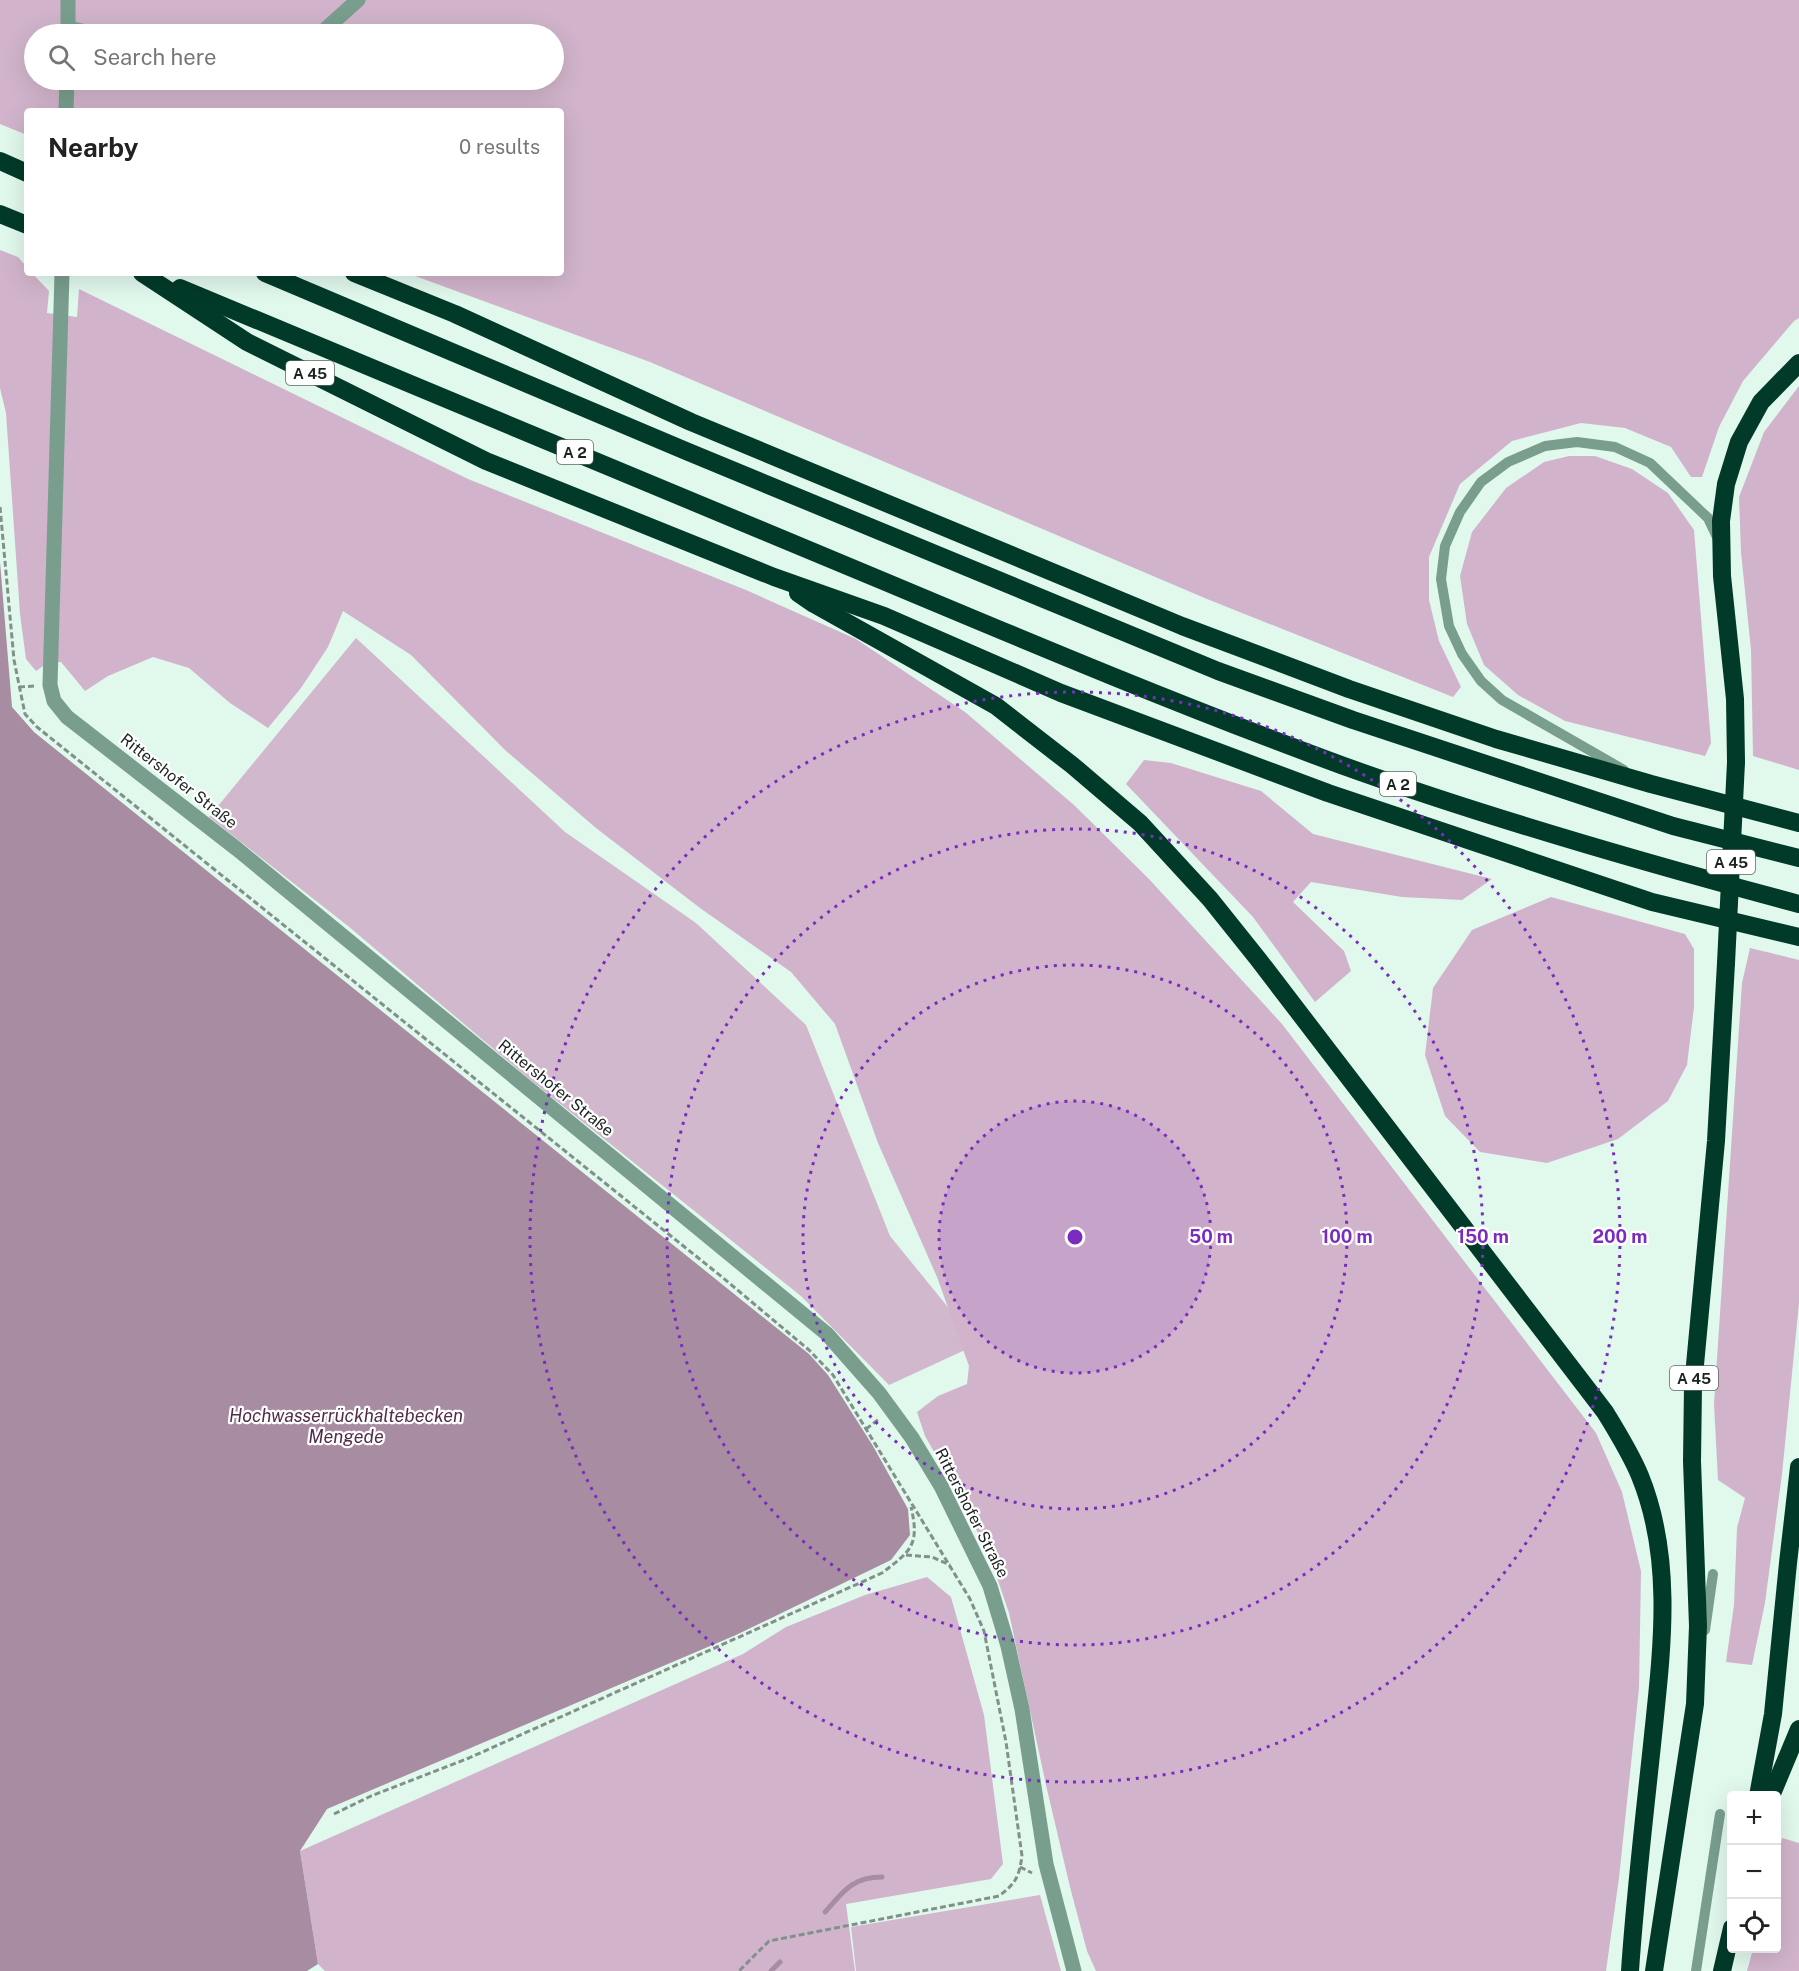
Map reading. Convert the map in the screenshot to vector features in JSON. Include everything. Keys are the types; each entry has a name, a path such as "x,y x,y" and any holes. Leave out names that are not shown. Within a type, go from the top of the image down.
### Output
{"highway":[{"path":"0,161 24,167"},
{"path":"0,161 24,171"},
{"path":"0,214 24,224"},
{"name":"A 45","path":"147,276 247,342 486,461 774,577"},
{"name":"A 2","path":"149,276 1018,638 1341,765 1501,819 1666,868 1799,904"},
{"path":"272,276 686,451 1218,671 1353,720 1673,826 1799,858"},
{"path":"361,276 455,314 691,422 1182,626 1372,697 1496,739 1651,784 1799,823"},
{"path":"1722,545 1721,520 1726,484 1739,442 1761,402 1799,363"},
{"name":"A 45","path":"1654,1971 1695,1704 1698,1626 1692,1461 1693,1386 1716,1141 1736,762 1735,699 1722,576 1722,545"},
{"path":"774,577 884,616 1061,693 1328,793 1652,902 1799,938"},
{"path":"774,577 814,604 996,706 1072,765 1140,823 1209,899 1264,967 1592,1395 1624,1443 1640,1476 1650,1509 1658,1546 1663,1594 1660,1672 1630,1971"},
{"path":"1759,1791 1773,1714 1799,1467"},
{"path":"1773,1791 1799,1729"},
{"path":"1722,1971 1727,1947"}],"street":[{"path":"68,0 68,24"},
{"path":"331,24 358,0"},
{"path":"66,108 67,90"},
{"name":"Rittershofer Straße","path":"62,276 50,685 54,701 67,717 246,856 827,1334 879,1393 912,1438 941,1486 990,1586 1008,1646 1022,1709 1044,1856 1074,1971"}],"lane":[{"path":"1651,784 1502,700 1481,681 1462,654 1449,626 1441,579 1445,546 1460,512 1481,482 1508,462 1545,446 1577,442 1615,447 1650,463 1708,518 1722,545"},
{"path":"1695,1704 1713,1574"},
{"path":"1696,1971 1720,1814"}],"path":[{"path":"0,507 14,660 25,714 37,728 722,1277 809,1350 833,1375 970,1599 984,1630 1004,1731 1022,1856 1014,1885 999,1896 769,1941 739,1971"},
{"path":"334,1814 371,1796 469,1758 882,1573 906,1555 915,1539 915,1524 910,1502"},
{"path":"906,1555 932,1557 950,1565"}],"shaded area":[{"path":"0,0 1799,0 1799,318 1743,381 1719,427 1702,477 1691,477 1671,447 1625,428 1581,423 1512,441 1460,484 1429,557 1429,600 1439,641 1461,687 1453,697 1207,599 650,362 415,276 564,276 564,108 24,108 24,134 0,124"},
{"path":"0,250 18,257 24,264 24,276 35,276 49,291 47,313 77,317 79,289 468,479 746,590 856,639 965,712 1074,805 1149,879 1282,1024 1596,1433 1622,1492 1641,1571 1639,1688 1619,1878 1606,1971 1096,1971 1087,1951 1070,1887 1009,1613 990,1557 961,1499 925,1436 917,1412 938,1396 967,1384 969,1366 937,1277 878,1143 835,1024 791,972 700,908 596,828 505,750 411,655 343,611 328,647 301,688 268,728 230,703 189,668 153,657 108,676 85,691 61,662 49,662 36,671 26,659 20,614 6,413 0,388"},
{"path":"1799,386 1799,770 1753,756 1751,650 1741,552 1739,497 1764,432"},
{"path":"1569,456 1595,456 1632,469 1668,493 1694,530 1711,743 1705,756 1565,721 1518,695 1484,665 1467,624 1460,576 1472,532 1506,488 1544,462"},
{"path":"356,638 565,832 696,923 806,1025 890,1236 978,1344 889,1385 801,1296 534,1083 348,926 209,817"},
{"path":"1144,760 1171,763 1261,791 1313,834 1492,879 1462,900 1402,897 1311,882 1293,902 1344,951 1351,971 1315,1002 1253,917 1126,784"},
{"path":"1551,897 1685,934 1694,949 1694,1007 1687,1065 1668,1101 1618,1139 1547,1163 1480,1152 1445,1116 1425,1055 1433,988 1472,930"},
{"path":"1750,948 1799,960 1799,1303 1782,1474 1765,1603 1752,1665 1726,1662 1734,1605 1737,1528 1745,1498 1718,1480 1714,1404 1742,983"},
{"path":"927,1577 951,1597 984,1715 1003,1864 991,1879 846,1904 855,1971 325,1971 318,1964 300,1851 743,1654 786,1627 865,1595"},
{"path":"1782,1838 1799,1843 1799,1971 1747,1971 1752,1953 1781,1953"},
{"path":"1040,1895 1061,1971 856,1971 851,1927"}],"water":[{"name":"Hochwasserrückhaltebecken Mengede","path":"0,562 12,707 34,732 809,1354 828,1375 873,1446 908,1509 910,1535 891,1560 736,1635 327,1809 300,1851 318,1964 307,1971 0,1971"}],"waterway":[{"path":"825,1912 849,1887 863,1880 882,1877"},
{"path":"771,1971 780,1962"}]}
